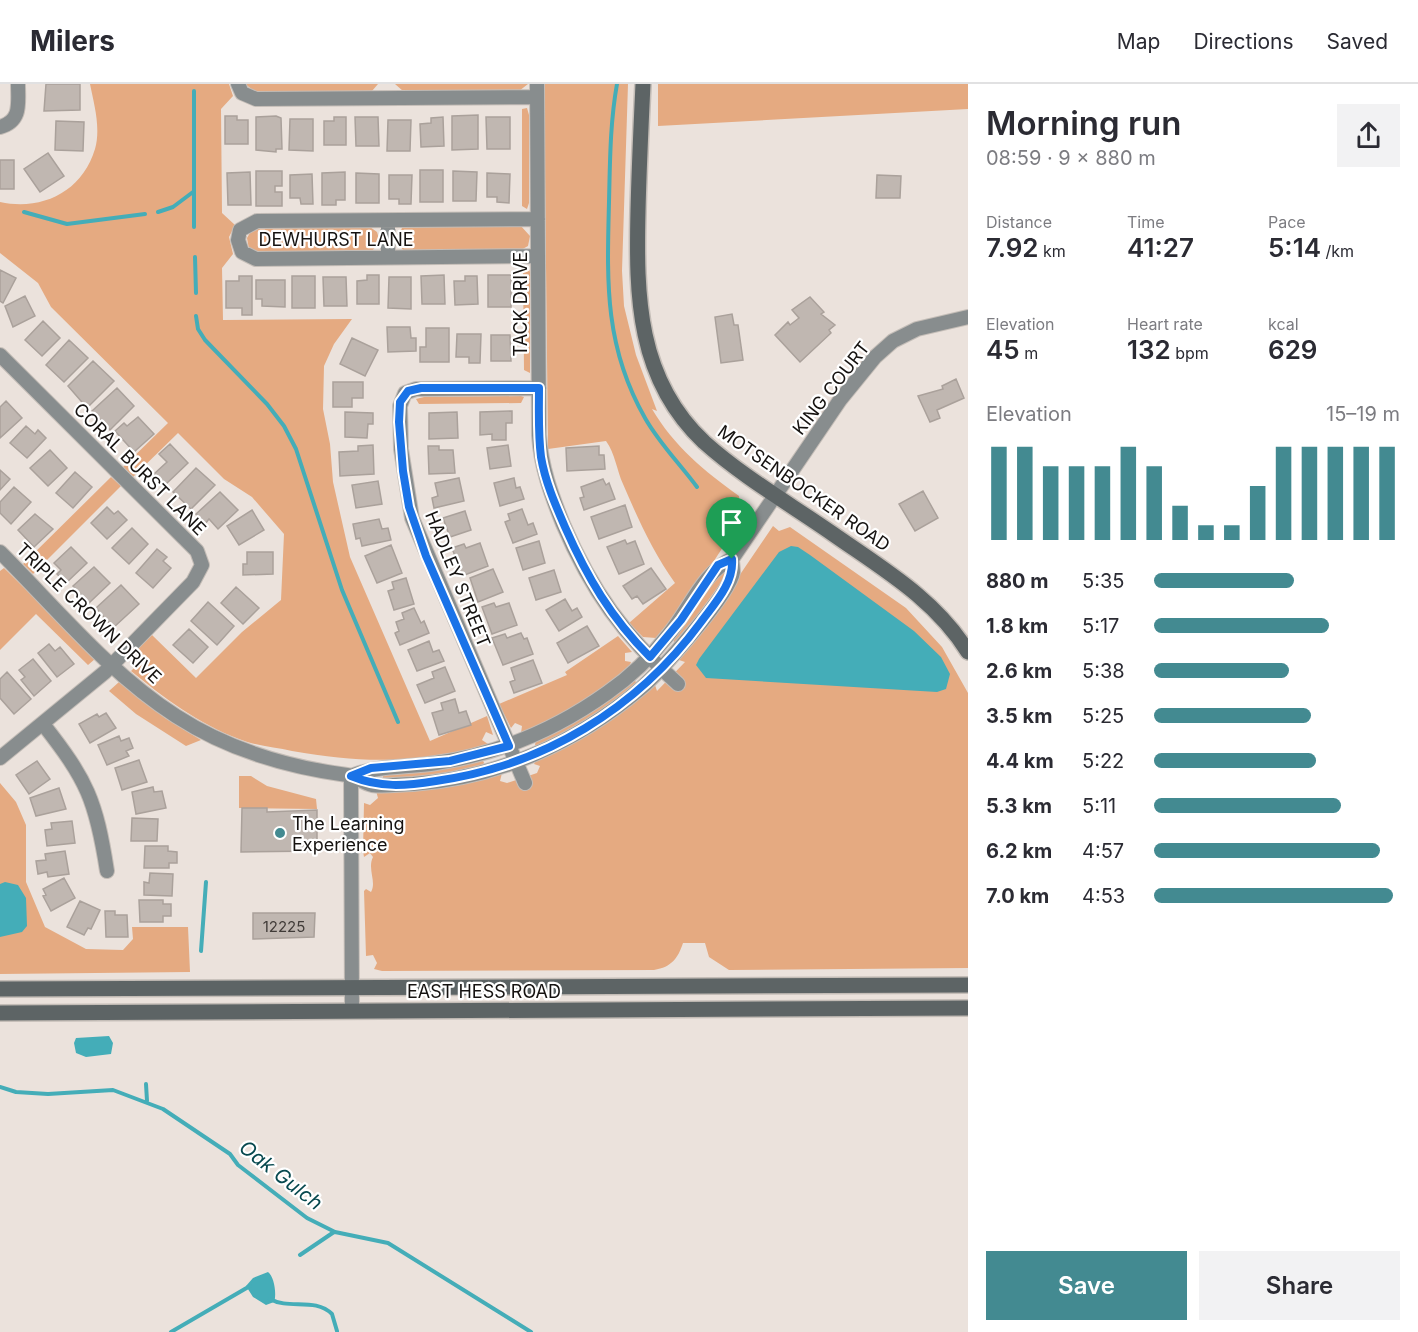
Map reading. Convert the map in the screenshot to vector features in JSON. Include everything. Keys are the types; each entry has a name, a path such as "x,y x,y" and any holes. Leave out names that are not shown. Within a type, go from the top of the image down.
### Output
{"main road":[{"name":"MOTSENBOCKER ROAD","path":"643,84 637,285 647,346 664,388 692,429 717,453 907,585 933,608 968,652"},
{"name":"EAST HESS ROAD","path":"0,989 968,985"},
{"name":"EAST HESS ROAD","path":"0,1013 968,1008"}],"street":[{"path":"11,126 18,114 18,84"},
{"path":"238,84 242,93 256,99 387,91 537,91"},
{"name":"TACK DRIVE","path":"537,91 541,457 562,521 599,597 625,632 678,684"},
{"name":"DEWHURST LANE","path":"538,219 257,221 240,230 238,240 242,252 256,259 538,256"},
{"path":"388,221 388,258"},
{"name":"KING COURT","path":"774,494 844,395 883,350 917,329 945,320 968,317"},
{"name":"CORAL BURST LANE","path":"0,355 208,564 112,664 0,758"},
{"name":"HADLEY STREET","path":"525,783 412,518 400,449 400,406 401,390 539,388"},
{"name":"TRIPLE CROWN DRIVE","path":"351,776 371,768 450,761 509,746 538,734 607,693 650,657 681,620 718,565 732,559 774,494"},
{"name":"TRIPLE CROWN DRIVE","path":"0,552 112,664 166,709 218,740 278,761 351,776 371,784 419,783 471,775 516,762 562,742 601,718 629,698 661,669 691,635 733,574 732,559"},
{"path":"43,724 71,760 88,789 99,821 107,871"},
{"path":"351,776 352,1011"}],"shaded area":[{"path":"90,84 229,84 233,96 221,109 222,213 235,225 229,237 233,254 222,268 223,320 352,319 334,344 324,366 323,409 330,444 333,482 350,557 430,741 487,716 493,735 486,732 482,740 488,744 486,746 436,756 366,760 259,745 224,733 196,718 131,671 136,666 135,660 129,659 130,656 152,635 196,678 242,632 281,600 284,534 252,497 224,479 178,433 133,477 123,467 168,423 51,307 38,283 0,253 0,202 31,204 45,201 70,187 81,177 89,164 97,141 96,116"},
{"path":"245,84 378,84 372,91 366,92 258,94"},
{"path":"395,84 528,84 519,91 403,91"},
{"path":"544,84 628,84 622,271 624,306 636,355 657,411 652,409 670,435 691,457 739,496 740,509 747,510 699,584 656,638 643,637 629,623 675,583 640,523 609,446 606,441 548,449"},
{"path":"658,84 968,84 968,109 658,126"},
{"path":"527,108 529,115 529,203 527,209 522,206 522,109"},
{"path":"520,225 530,236 528,246 519,251 405,252 396,242 397,234 403,227"},
{"path":"259,227 370,227 377,232 380,242 371,252 256,253 249,249 247,238 251,231"},
{"path":"528,267 530,272 530,373 524,370 523,268"},
{"path":"424,397 524,397 521,403 419,404 416,399"},
{"path":"111,477 121,486 33,574 23,564"},
{"path":"773,526 779,531 790,527 906,608 942,647 968,693 968,968 729,970 709,957 705,943 683,943 673,961 665,967 654,970 382,971 374,969 377,963 373,955 366,956 364,891 366,889 371,892 373,888 371,862 373,857 370,853 364,857 363,851 364,803 370,805 378,798 376,791 502,773 500,781 507,783 537,773 540,766 534,764 536,760 655,685 657,691 685,662 679,660 680,657 703,629"},
{"path":"4,568 95,659 88,665 36,614 0,650 0,571"},
{"path":"721,571 725,571 726,576 677,643 674,642 673,638"},
{"path":"618,636 632,652 625,653 625,661 631,662 629,667 581,704 528,732 521,733 522,726 515,723 511,728 499,704 567,675 565,672"},
{"path":"634,679 637,684 584,724 537,747 535,745 536,740"},
{"path":"119,682 165,718 201,740 186,746 136,714 109,691"},
{"path":"481,760 484,762 483,766 431,777 385,780 383,778 383,775"},
{"path":"239,776 251,776 267,786 316,799 317,809 239,808"},
{"path":"0,783 16,802 26,825 26,882 45,927 86,949 123,950 133,939 132,927 188,927 190,972 0,974"}],"water":[{"path":"791,546 798,547 810,555 914,631 941,657 950,674 946,689 937,692 706,678 696,665 699,659 779,552"},
{"path":"5,882 18,885 26,898 27,926 22,932 0,937 0,884"},
{"path":"109,1036 113,1043 111,1054 86,1057 76,1053 74,1043 76,1038"},
{"path":"268,1272 273,1281 275,1294 274,1302 266,1305 253,1297 246,1286 253,1278"}],"building":[{"path":"46,84 80,84 80,110 44,111"},
{"path":"478,115 478,149 452,150 452,116"},
{"path":"225,116 237,116 237,120 248,120 248,144 225,144"},
{"path":"256,117 281,118 282,149 276,149 276,152 256,150"},
{"path":"334,117 346,117 346,145 324,145 324,121 334,121"},
{"path":"355,117 378,117 379,146 356,146"},
{"path":"443,117 444,146 421,147 420,124 431,123 431,118"},
{"path":"486,117 510,117 510,149 487,149"},
{"path":"290,119 313,119 313,151 289,150"},
{"path":"388,120 411,120 410,151 387,151"},
{"path":"56,121 84,122 83,151 55,150"},
{"path":"48,153 64,176 40,192 24,169"},
{"path":"0,160 14,160 14,189 0,189"},
{"path":"420,170 443,170 443,202 420,202"},
{"path":"256,171 282,171 282,186 275,186 275,192 282,192 282,206 256,206"},
{"path":"453,171 477,172 476,201 453,201"},
{"path":"250,172 251,205 228,205 227,173"},
{"path":"345,172 345,200 336,200 336,205 322,205 322,173"},
{"path":"356,173 379,174 379,203 356,203"},
{"path":"487,173 510,174 509,203 497,202 497,197 487,197"},
{"path":"312,174 313,204 301,204 300,198 290,198 290,175"},
{"path":"389,175 412,175 411,204 399,204 399,199 389,199"},
{"path":"877,175 901,176 900,198 876,198"},
{"path":"0,270 16,278 3,303 0,301"},
{"path":"367,275 379,275 379,304 357,304 357,281 367,280"},
{"path":"444,275 445,304 422,304 421,276"},
{"path":"488,275 511,275 511,307 488,307"},
{"path":"239,276 252,276 252,315 242,315 242,308 226,308 226,281 239,281"},
{"path":"292,276 315,276 315,308 292,308"},
{"path":"465,276 477,276 478,304 455,305 454,281 465,281"},
{"path":"323,277 346,277 347,306 324,306"},
{"path":"389,277 411,277 411,309 388,308"},
{"path":"256,280 285,280 285,307 262,306 262,299 256,299"},
{"path":"25,296 35,316 13,327 5,306"},
{"path":"810,297 824,312 821,314 835,325 829,330 831,333 800,362 775,335 788,322 790,325 799,318 792,310"},
{"path":"732,314 734,325 738,325 743,360 721,363 715,317"},
{"path":"43,321 60,338 42,356 25,340"},
{"path":"387,327 410,327 411,338 416,338 416,351 388,352"},
{"path":"426,328 449,328 449,362 420,362 420,347 426,347"},
{"path":"457,334 481,334 480,363 469,363 469,357 456,357"},
{"path":"491,335 510,335 511,361 491,361"},
{"path":"352,338 378,350 365,376 340,364"},
{"path":"69,340 88,358 64,382 46,365"},
{"path":"93,361 114,381 87,408 68,386"},
{"path":"956,379 964,398 937,410 940,418 930,422 918,396 943,389 942,386"},
{"path":"333,382 363,382 363,398 352,398 352,407 333,407"},
{"path":"117,388 134,406 110,430 92,411"},
{"path":"6,401 22,418 0,438 0,407"},
{"path":"512,411 512,423 506,423 506,440 492,440 492,434 480,435 480,412"},
{"path":"345,412 373,413 373,424 368,424 367,438 345,437"},
{"path":"457,412 458,438 429,439 429,413"},
{"path":"138,417 154,434 134,452 115,431 124,423 127,426"},
{"path":"26,426 35,434 38,430 46,438 27,458 10,443"},
{"path":"170,444 188,463 165,485 154,474 167,462 159,454"},
{"path":"373,445 374,474 340,476 339,452 358,451 358,446"},
{"path":"508,445 511,466 490,469 487,448"},
{"path":"428,446 439,446 439,450 453,450 455,473 429,474"},
{"path":"599,446 599,455 604,455 605,469 567,471 566,448"},
{"path":"50,450 67,468 48,486 30,468"},
{"path":"196,468 215,485 191,509 173,492"},
{"path":"0,470 10,479 0,490"},
{"path":"75,472 92,487 73,508 56,493"},
{"path":"459,478 464,501 434,508 432,498 438,496 435,483"},
{"path":"514,478 516,488 520,487 524,499 500,506 494,483"},
{"path":"603,479 606,485 609,483 615,499 584,510 580,498 584,497 581,487"},
{"path":"378,481 382,504 356,508 352,485"},
{"path":"14,487 31,502 11,524 0,513 0,502"},
{"path":"923,491 938,518 915,531 899,504"},
{"path":"220,492 238,510 218,529 209,519 205,524 196,514"},
{"path":"625,505 632,527 599,539 591,517"},
{"path":"107,507 114,514 118,511 127,520 107,539 91,523"},
{"path":"522,509 528,525 533,523 537,534 513,543 505,522 510,520 508,514"},
{"path":"252,510 264,530 239,545 227,526"},
{"path":"465,511 471,530 450,537 443,518"},
{"path":"35,514 53,529 34,547 18,530"},
{"path":"379,519 382,529 388,528 391,540 362,546 360,538 356,539 353,524"},
{"path":"132,528 148,544 129,564 112,548"},
{"path":"625,540 627,544 635,541 644,564 619,574 607,547"},
{"path":"539,541 545,563 523,570 516,548"},
{"path":"480,543 488,566 462,576 452,548 464,544 466,548"},
{"path":"391,545 402,573 377,583 365,556"},
{"path":"71,547 87,563 66,583 57,574 61,570 54,563"},
{"path":"157,549 167,557 163,561 171,568 153,588 136,573"},
{"path":"247,552 273,552 273,574 243,575 243,564 247,564"},
{"path":"94,567 110,583 89,603 73,586"},
{"path":"651,568 666,589 643,604 637,596 632,599 623,586"},
{"path":"493,569 503,592 478,602 470,578"},
{"path":"554,570 561,592 536,600 529,578"},
{"path":"406,578 414,604 394,610 388,591 394,589 392,582"},
{"path":"121,585 139,604 113,628 96,608"},
{"path":"236,587 259,608 243,624 221,603"},
{"path":"565,599 572,611 577,608 582,617 559,631 546,610"},
{"path":"208,602 234,626 217,645 191,621"},
{"path":"494,603 496,607 509,603 517,625 492,634 482,607"},
{"path":"414,608 421,623 424,621 429,633 400,645 395,633 399,631 396,622 404,619 402,613"},
{"path":"587,626 599,646 568,663 557,643"},
{"path":"189,629 208,647 193,663 173,645"},
{"path":"521,633 524,639 527,638 533,654 503,665 492,638 505,634 507,638"},
{"path":"429,641 433,652 439,650 444,661 417,671 408,650"},
{"path":"49,644 55,651 60,647 74,664 57,677 38,653"},
{"path":"33,659 51,681 34,696 21,680 25,677 19,670"},
{"path":"533,660 542,683 514,693 510,682 515,680 511,668"},
{"path":"445,667 455,691 425,703 417,685 434,678 432,672"},
{"path":"7,672 31,699 14,714 0,698 0,679"},
{"path":"455,699 459,713 466,711 471,725 439,735 432,713 443,710 441,703"},
{"path":"106,713 116,728 90,743 79,724 97,714 99,717"},
{"path":"119,736 121,741 129,738 133,748 126,751 129,756 107,765 98,745"},
{"path":"139,760 147,782 122,790 115,768"},
{"path":"37,761 50,779 29,794 16,775"},
{"path":"153,787 154,792 162,791 166,808 136,814 132,792"},
{"path":"59,788 66,809 36,816 30,798"},
{"name":"The Learning Experience","path":"242,808 267,808 267,812 317,810 317,851 241,852"},
{"path":"132,818 158,819 157,841 131,841"},
{"path":"72,821 75,843 47,846 45,830 52,829 51,823"},
{"path":"145,846 168,846 168,851 177,852 177,863 169,863 169,868 144,868"},
{"path":"65,851 69,874 48,877 47,872 38,874 36,861 46,860 45,854"},
{"path":"150,873 173,874 172,896 144,895 144,882 149,883"},
{"path":"64,878 75,898 51,911 43,896 46,895 43,889"},
{"path":"139,900 163,900 163,904 171,904 171,916 163,916 163,922 140,922"},
{"path":"80,901 100,910 91,929 88,928 84,935 67,927"},
{"path":"105,911 115,911 115,915 127,915 128,937 106,937"},
{"path":"253,913 315,913 314,937 253,939"}],"waterway":[{"path":"617,84 611,143 608,259 615,339 622,365 645,418 663,445 697,487"},
{"path":"194,91 194,227"},
{"path":"158,212 173,207 193,192"},
{"path":"24,212 67,224 145,214"},
{"path":"195,257 196,293"},
{"path":"196,316 198,329 205,340 267,404 284,426 296,449 342,590 398,722"},
{"path":"201,951 206,882"},
{"path":"146,1084 147,1101"},
{"name":"Oak Gulch","path":"0,1087 16,1092 48,1094 113,1090 163,1109 230,1154 238,1165 307,1218 335,1232 388,1243 531,1332"},
{"path":"300,1255 334,1232"},
{"path":"171,1332 250,1286"},
{"path":"270,1299 285,1304 310,1305 325,1309 332,1314 337,1331"}],"place":[{"name":"The Learning Experience","path":"280,833"}],"route":[{"path":"421,388 539,388 541,457 562,521 599,597 625,632 650,657 681,620 718,565 732,559 733,574 681,647 644,686 573,736 516,762 457,778 384,785 371,784 351,776 371,768 405,767 450,761 509,746 426,556 409,507 400,449 399,422 400,402 408,391 421,388"}]}
